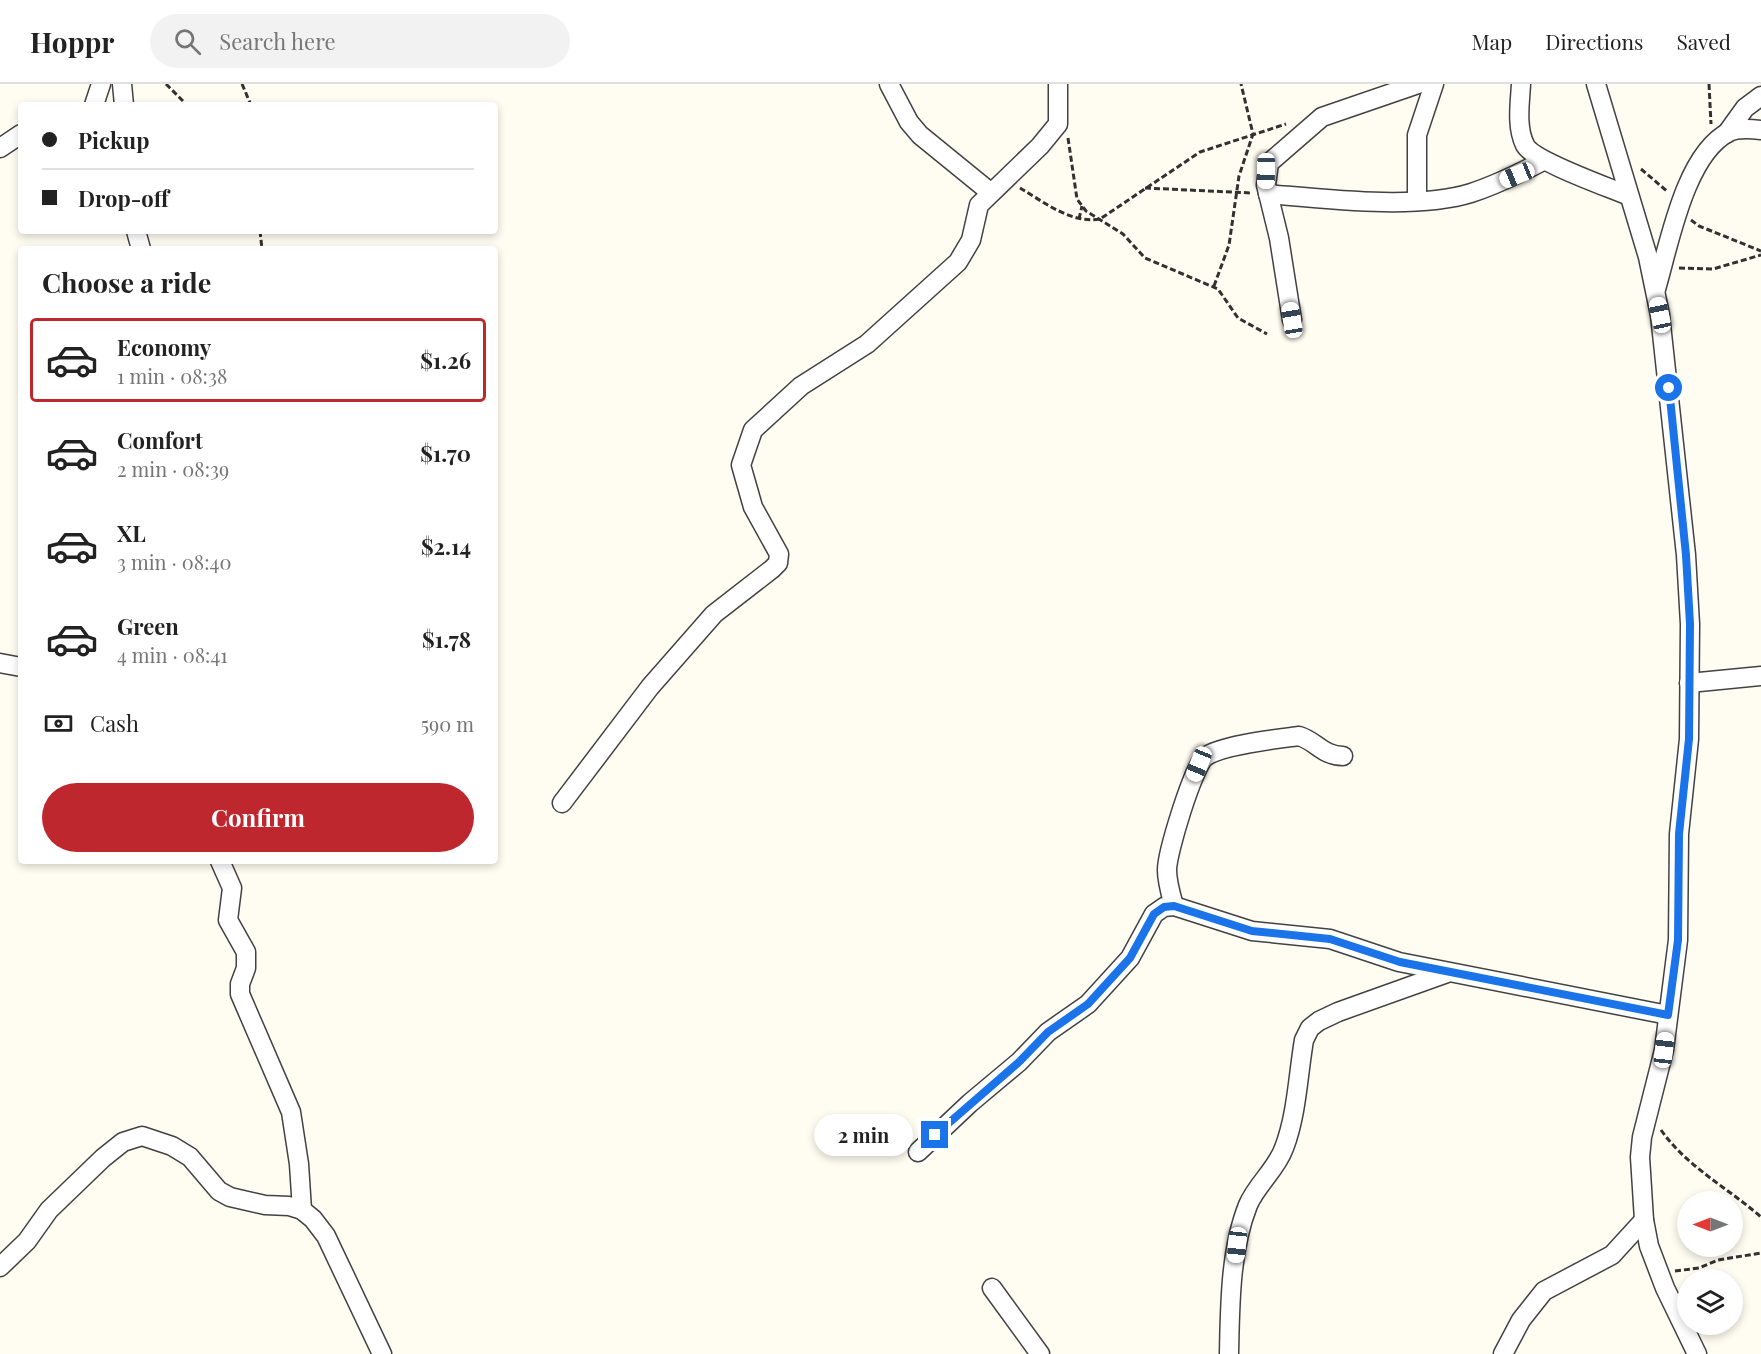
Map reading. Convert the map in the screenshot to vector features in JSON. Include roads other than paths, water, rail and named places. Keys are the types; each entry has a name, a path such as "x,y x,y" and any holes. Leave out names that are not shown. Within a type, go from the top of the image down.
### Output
{"street":[{"path":"95,102 101,84"},
{"path":"122,84 124,102"},
{"path":"889,84 909,122 920,135 990,192"},
{"path":"562,803 650,687 714,614 745,592 778,563 779,554 753,507 741,465 753,430 801,386 867,344 958,262 971,240 976,210 990,192 1005,180 1058,124 1058,84"},
{"path":"1292,320 1279,238 1268,194 1266,171 1269,163 1322,117 1418,84"},
{"path":"1417,201 1417,135 1434,84"},
{"path":"1521,84 1519,115 1523,142 1534,156 1629,196"},
{"path":"1580,84 1597,89 1655,291 1667,366 1686,555 1690,624 1689,739 1679,834 1678,940 1664,1050 1641,1137 1640,1157 1644,1220 1658,1271 1696,1354"},
{"path":"1655,291 1679,207 1691,175 1712,147 1727,133 1744,108 1761,96"},
{"path":"1727,133 1737,130 1761,130"},
{"path":"0,148 18,136"},
{"path":"1268,194 1417,201 1470,193 1517,175 1543,161"},
{"path":"0,663 18,666"},
{"path":"1689,684 1761,676"},
{"path":"1174,906 1168,883 1168,858 1192,781 1204,757 1222,749 1299,736 1306,738 1328,755 1343,756"},
{"path":"221,864 232,888 228,920 246,952 246,968 240,984 240,994 291,1113 299,1164 302,1210"},
{"path":"918,1152 970,1102 1019,1062 1048,1032 1088,1004 1130,958 1154,914 1164,907 1174,906 1252,931 1330,939 1400,962 1448,973 1668,1015"},
{"path":"1229,1354 1234,1269 1241,1226 1255,1191 1277,1164 1284,1147 1291,1123 1304,1040 1310,1028 1338,1011 1448,973"},
{"path":"0,1267 27,1241 49,1210 103,1158 133,1137 149,1137 190,1157 219,1191 230,1197 265,1205 289,1206 302,1210 313,1219 326,1236 382,1354"},
{"path":"1503,1354 1521,1320 1544,1291 1612,1255 1644,1220"},
{"path":"992,1288 1040,1354"}]}
